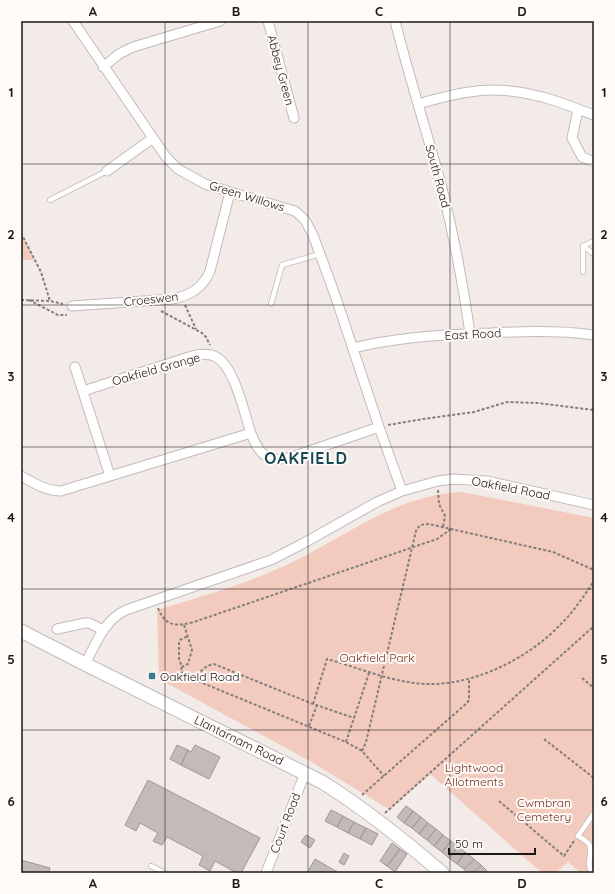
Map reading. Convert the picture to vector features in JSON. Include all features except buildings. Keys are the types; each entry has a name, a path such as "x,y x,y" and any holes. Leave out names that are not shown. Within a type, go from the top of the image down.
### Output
{"street":[{"name":"Green Willows","path":"73,21 166,157 178,169 205,184 295,211 305,220 313,235 320,254 402,491"},
{"path":"103,66 119,54 133,47 219,21"},
{"name":"Abbey Green","path":"268,21 294,118"},
{"name":"South Road","path":"395,21 442,188 464,289 470,333"},
{"path":"418,104 472,90 515,91 542,97 594,115"},
{"path":"578,110 572,138 582,157 594,162"},
{"path":"107,171 153,138"},
{"name":"Croeswen","path":"73,311 182,297 197,290 207,278 230,192"},
{"name":"East Road","path":"353,348 385,341 470,333 559,331 594,335"},
{"name":"Oakfield Grange","path":"83,391 192,356 210,354 223,361 228,368 233,378 251,433 259,452 271,459 278,460 292,457 379,427"},
{"path":"75,367 110,476"},
{"path":"21,476 43,488 52,491 68,489 251,433"},
{"name":"Oakfield Road","path":"85,664 103,630 116,615 271,560 377,502 402,491 438,481 454,479 487,481 594,505"},
{"path":"57,629 85,623 103,630"},
{"name":"Llantarnam Road","path":"21,631 305,772 353,802 418,851 442,873"},
{"name":"Court Road","path":"266,873 305,772"}],"lane":[{"path":"50,200 107,171"},
{"path":"583,246 594,241"},
{"path":"583,246 594,254"},
{"path":"583,246 583,272"},
{"path":"272,304 282,265 320,254"},
{"path":"592,873 589,864 591,850 590,846 578,836 594,813"},
{"path":"151,866 165,873"}],"path":[{"path":"21,233 41,272 50,301 21,300"},
{"path":"182,297 196,330"},
{"path":"29,300 58,314 73,311"},
{"path":"158,310 163,311 206,337 209,341 210,354"},
{"path":"379,427 474,412 507,402 538,403 594,410"},
{"path":"438,481 439,504 445,516 443,527"},
{"path":"362,751 366,742 416,531 420,525 427,524 443,527 553,552 594,570"},
{"path":"155,600 163,619 174,625 184,624 412,548 437,539 451,529"},
{"path":"313,704 327,659 381,676 415,683 429,684 455,682 469,679 509,663 532,650 570,615 594,581"},
{"path":"182,667 188,664 192,652 184,624"},
{"path":"377,820 594,626"},
{"path":"188,636 179,642 179,658 182,667 182,674 346,742 362,751 384,776"},
{"path":"193,678 207,666 214,664 313,704 354,718"},
{"path":"346,742 370,672"},
{"path":"582,678 594,688"},
{"path":"353,802 467,703 469,700 469,679"},
{"path":"309,726 317,705"},
{"path":"544,739 594,778"},
{"path":"499,801 564,856 578,836"}],"green space":[{"path":"21,233 35,260 21,260"},
{"name":"Oakfield Park","path":"460,492 594,518 594,559 591,564 594,566 594,873 581,873 568,862 556,873 542,873 430,774 390,810 310,761 159,679 157,610 259,577 296,560 386,512 410,502 434,495"}],"place":[{"name":"Oakfield Road","path":"152,676"}],"district":[{"name":"OAKFIELD","path":"306,458"}],"park label":[{"name":"Lightwood Allotments","path":"474,774"},
{"name":"Cwmbran Cemetery","path":"544,809"}]}
